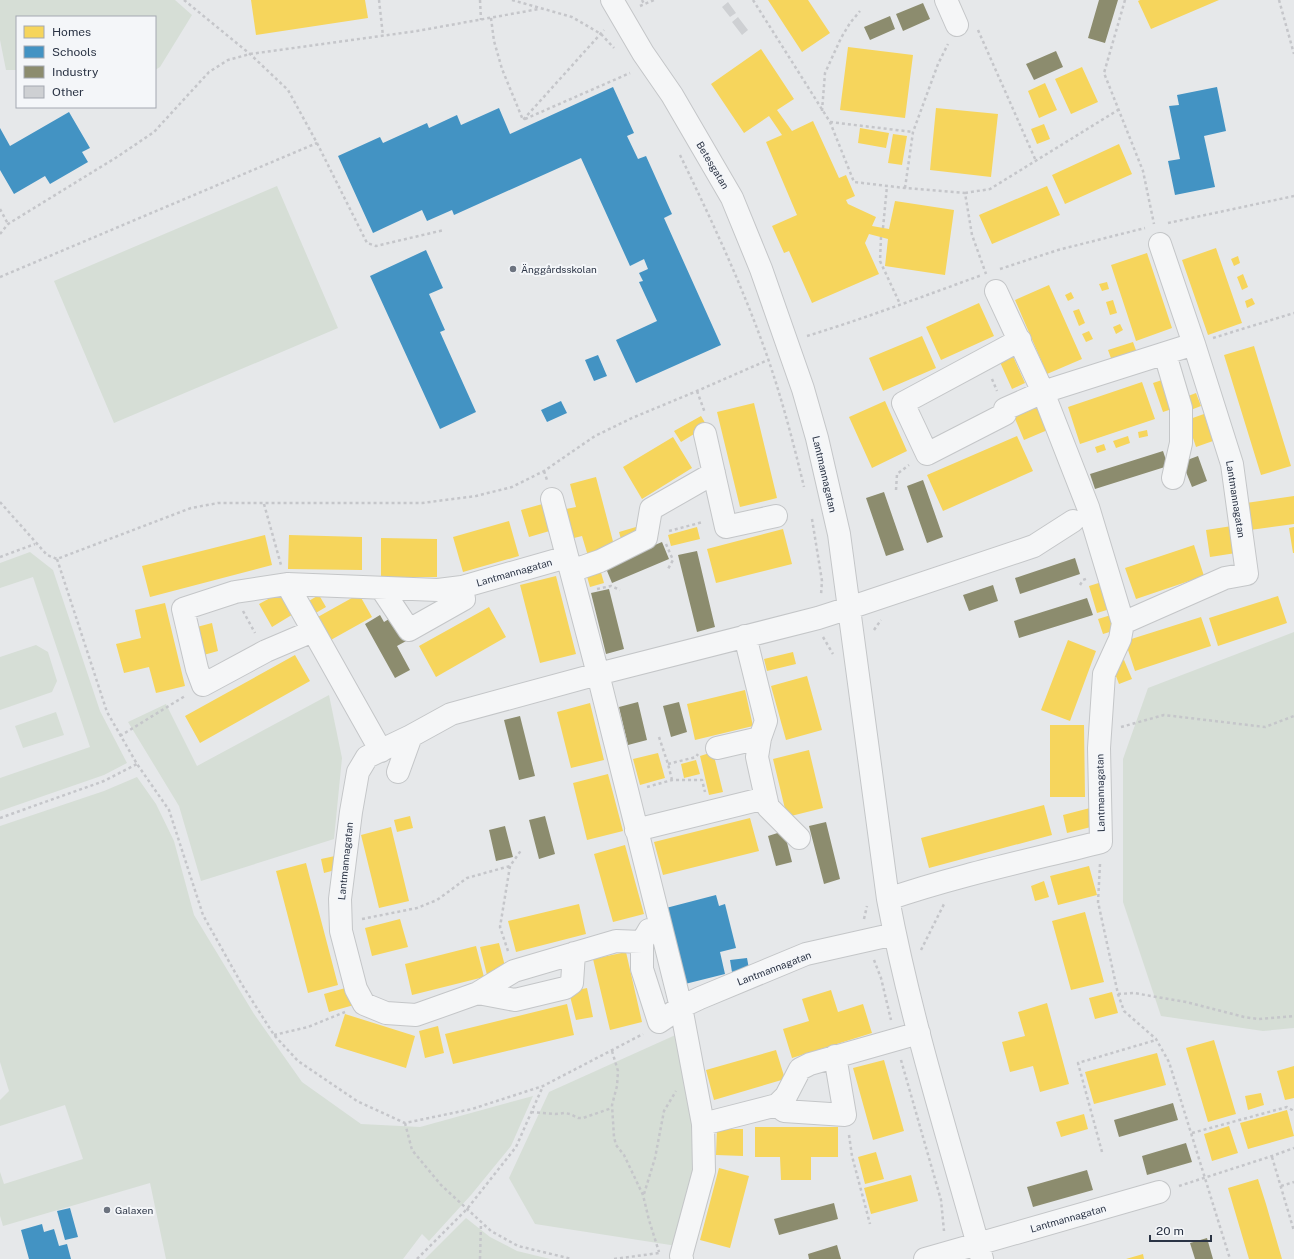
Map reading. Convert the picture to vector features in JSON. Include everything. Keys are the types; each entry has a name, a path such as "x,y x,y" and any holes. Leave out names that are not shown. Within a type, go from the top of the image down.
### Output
{"street":[{"name":"Betesgatan","path":"612,0 643,53 672,95 732,198 761,269 787,342"},
{"path":"946,0 966,25"},
{"name":"Lantmannagatan","path":"1123,623 1225,578 1247,574 1232,464 1194,344 1155,231"},
{"name":"Lantmannagatan","path":"888,899 922,887 959,877 1101,842 1099,748 1104,674 1120,639 1123,623 1088,507 1043,392 1020,340 991,282"},
{"path":"1020,340 903,403 926,454 1005,414 1005,409 1043,392 1194,344"},
{"name":"Lantmannagatan","path":"787,342 817,438 839,534 888,899 895,934 919,1033 980,1252"},
{"path":"1165,354 1181,408 1181,443 1173,478"},
{"path":"705,434 726,527 776,516"},
{"name":"Lantmannagatan","path":"203,685 197,669 183,609 235,592 287,584 438,590 462,587 569,564 600,561 646,538 651,509 714,473"},
{"path":"552,499 598,674 681,1007 703,1124 704,1171 682,1258"},
{"name":"Lantmannagatan","path":"364,1004 356,989 341,931 340,899 350,812 358,772 367,757 411,736 451,714 598,674 818,618 1034,546 1073,522"},
{"path":"287,584 381,751"},
{"name":"Lantmannagatan","path":"382,588 409,630 464,599 462,587"},
{"path":"203,685 266,651 313,632"},
{"path":"745,636 766,721 760,738 758,757 768,808 799,838"},
{"path":"398,772 411,736"},
{"path":"717,748 760,738"},
{"path":"636,830 766,798"},
{"path":"658,915 642,942 642,969 659,1022"},
{"name":"Lantmannagatan","path":"659,1022 681,1007 700,998 806,954 895,934"},
{"path":"364,1004 386,1013 416,1015 478,993 514,971 616,940 642,942"},
{"path":"478,993 515,1000 565,988 572,983 574,953"},
{"path":"703,1124 777,1105 786,1096 800,1069 810,1064 919,1033"},
{"path":"777,1105 784,1111 845,1115 835,1056"},
{"name":"Lantmannagatan","path":"925,1259 947,1253 980,1252 1159,1192"}],"path":[{"path":"184,0 250,54 288,90 317,143 367,243 376,246 444,230"},
{"path":"379,0 384,36"},
{"path":"480,0 481,20"},
{"path":"512,0 572,18 600,34 619,54"},
{"path":"642,0 644,4"},
{"path":"753,0 830,122 854,182 965,193 990,189 1118,110"},
{"path":"1125,0 1104,73 1143,170 1151,211"},
{"path":"1279,0 1294,54"},
{"path":"0,234 8,224 117,158 154,132 209,72 228,60 250,54 384,36 542,9"},
{"path":"822,111 825,73 844,33 860,11"},
{"path":"492,18 494,41 502,69 523,120"},
{"path":"905,188 913,132 938,64 966,25 1036,161"},
{"path":"523,120 600,34"},
{"path":"523,120 635,71"},
{"path":"830,122 913,132"},
{"path":"0,277 317,143"},
{"path":"679,153 722,244 768,360 789,427 806,492"},
{"path":"883,228 887,186"},
{"path":"965,193 972,235 991,282"},
{"path":"1167,224 1294,196"},
{"path":"0,209 8,224"},
{"path":"787,342 852,323 900,304 991,282 1058,250 1155,231"},
{"path":"881,237 880,261 900,304"},
{"path":"1194,344 1294,313"},
{"path":"0,502 35,544 47,555 57,559 191,508 218,503 422,503 476,496 512,487 544,471 595,436 632,418 768,360"},
{"path":"983,360 1005,409"},
{"path":"896,490 897,474 926,454"},
{"path":"264,504 287,584"},
{"path":"811,512 822,581 818,618"},
{"path":"668,531 724,517"},
{"path":"0,557 35,544"},
{"path":"57,559 107,712 137,764 169,810 203,915 241,983 274,1035 298,1061 357,1101 405,1123 472,1108 543,1086 640,1036 659,1022"},
{"path":"235,592 248,622 266,651"},
{"path":"120,736 203,685"},
{"path":"1101,722 1111,730 1164,715 1265,727 1294,716"},
{"path":"659,737 672,780"},
{"path":"668,764 696,757 702,751 717,748"},
{"path":"0,818 104,781 137,764"},
{"path":"627,792 672,780 702,780 710,812"},
{"path":"1101,842 1098,902 1118,994 1124,1011 1156,1040 1170,1062 1230,1259"},
{"path":"514,971 500,927 510,866 522,850"},
{"path":"341,923 417,908 437,900 467,878 510,866"},
{"path":"947,1253 944,1244 944,1220 941,1200 878,971 915,961 959,877"},
{"path":"1118,994 1134,993 1186,1002 1244,1017 1258,1019 1294,1016"},
{"path":"274,1035 308,1027 364,1004"},
{"path":"1102,1152 1078,1063 1156,1040"},
{"path":"612,1050 618,1071 617,1086 612,1108 614,1137 616,1145 624,1155 644,1195 648,1220 659,1253"},
{"path":"644,1195 655,1158 664,1111 674,1094 694,1073"},
{"path":"417,1259 467,1210 516,1146 543,1086"},
{"path":"1192,1133 1287,1107 1294,1112"},
{"path":"531,1112 555,1114 565,1113 578,1118 583,1118 612,1108"},
{"path":"845,1115 852,1156 870,1224"},
{"path":"405,1123 412,1150 441,1186 491,1231 518,1246 572,1259"},
{"path":"1159,1192 1206,1178 1294,1148"},
{"path":"1272,1156 1294,1231"},
{"path":"1280,1186 1294,1182"},
{"path":"480,1259 481,1222"},
{"path":"614,1259 659,1253 682,1258"}],"shaded area":[{"path":"0,0 175,0 192,15 160,67 156,69 156,16 16,16 16,70 6,70 0,40"},
{"path":"277,186 338,328 114,423 54,281"},
{"path":"30,552 53,570 100,711 127,763 104,775 0,811 0,778 90,747 33,577 0,588 0,563"},
{"path":"1294,632 1294,1028 1263,1031 1161,1016 1123,902 1123,759 1148,688"},
{"path":"36,645 48,652 57,681 52,692 0,710 0,657"},
{"path":"329,695 342,758 334,839 201,881 179,806 128,722 166,704 197,766"},
{"path":"56,712 64,735 23,748 15,726"},
{"path":"137,777 156,804 174,841 194,915 254,1014 302,1082 361,1124 420,1127 533,1096 511,1146 471,1195 429,1241 422,1234 403,1259 166,1259 150,1183 3,1226 0,1216 0,1172 4,1184 83,1159 65,1105 0,1126 0,1100 9,1091 0,1062 0,826 104,791"},
{"path":"691,1028 709,1137 677,1246 535,1224 509,1178 549,1092"},
{"path":"466,1218 490,1237 517,1251 550,1259 425,1259"}],"building: Homes":[{"path":"251,0 365,0 368,18 256,35"},
{"path":"768,0 808,0 830,33 802,52"},
{"path":"1219,0 1151,29 1138,1"},
{"path":"848,47 913,55 905,118 840,110"},
{"path":"761,49 794,99 777,110 792,131 813,121 839,178 846,175 855,196 846,200 848,204 876,217 872,226 889,229 895,201 954,210 945,275 885,266 888,239 869,234 865,243 879,274 812,303 789,251 784,253 772,226 797,215 766,142 782,135 769,116 744,133 711,84"},
{"path":"1082,67 1098,102 1071,114 1055,79"},
{"path":"1045,83 1057,110 1039,118 1028,91"},
{"path":"936,108 998,114 991,177 930,170"},
{"path":"1044,124 1050,139 1037,144 1031,129"},
{"path":"860,128 889,133 886,148 858,143"},
{"path":"893,134 907,136 902,165 888,163"},
{"path":"1119,144 1132,174 1065,204 1052,175"},
{"path":"1047,186 1060,215 992,244 979,215"},
{"path":"1216,248 1242,323 1208,335 1182,260"},
{"path":"1147,253 1172,328 1136,341 1111,265"},
{"path":"1238,256 1240,263 1234,266 1231,259"},
{"path":"1243,274 1248,287 1242,290 1237,277"},
{"path":"1107,282 1109,289 1102,291 1099,284"},
{"path":"1049,285 1082,359 1047,374 1015,300"},
{"path":"1071,292 1074,298 1068,301 1065,295"},
{"path":"1252,298 1255,304 1247,308 1245,301"},
{"path":"1113,300 1117,313 1110,315 1106,302"},
{"path":"979,303 994,336 941,360 926,327"},
{"path":"1079,309 1085,323 1079,326 1073,311"},
{"path":"1120,324 1123,330 1116,334 1113,327"},
{"path":"1089,331 1093,339 1086,342 1082,334"},
{"path":"922,336 936,368 883,391 869,358"},
{"path":"1133,342 1137,353 1112,361 1108,350"},
{"path":"1254,346 1291,466 1261,475 1224,355"},
{"path":"1012,354 1025,383 1012,389 999,360"},
{"path":"1165,379 1175,408 1163,412 1153,383"},
{"path":"1142,382 1155,419 1080,444 1068,407"},
{"path":"1196,393 1201,406 1188,411 1183,398"},
{"path":"885,401 907,451 872,468 849,417"},
{"path":"754,403 777,498 740,507 717,412"},
{"path":"1039,403 1050,429 1024,440 1013,414"},
{"path":"1204,414 1213,441 1196,447 1187,420"},
{"path":"701,416 707,426 681,442 674,431"},
{"path":"1147,430 1148,436 1139,438 1138,432"},
{"path":"1017,436 1033,471 943,511 927,475"},
{"path":"1128,436 1130,443 1116,448 1113,441"},
{"path":"673,437 692,468 642,499 623,467"},
{"path":"1104,444 1106,450 1097,453 1095,447"},
{"path":"596,477 615,549 588,556 582,536 574,538 566,509 576,507 570,484"},
{"path":"1294,496 1294,524 1250,530 1246,503"},
{"path":"546,503 553,530 529,537 521,510"},
{"path":"509,521 519,556 463,572 453,537"},
{"path":"1232,526 1236,553 1210,557 1206,530"},
{"path":"636,527 639,538 622,543 619,532"},
{"path":"697,527 700,539 671,546 668,535"},
{"path":"1294,527 1294,553 1293,553 1289,528"},
{"path":"783,529 792,564 716,583 707,549"},
{"path":"265,535 272,565 150,597 142,566"},
{"path":"289,535 362,537 362,570 288,569"},
{"path":"381,538 437,539 437,577 381,577"},
{"path":"1194,545 1204,576 1136,599 1125,568"},
{"path":"600,569 604,583 590,587 586,573"},
{"path":"556,576 576,654 540,663 520,585"},
{"path":"1102,582 1110,609 1097,613 1089,586"},
{"path":"283,591 295,613 272,627 259,604"},
{"path":"359,594 372,617 329,641 316,618"},
{"path":"319,595 326,607 314,614 307,602"},
{"path":"1278,596 1287,623 1218,646 1209,618"},
{"path":"165,603 185,686 156,693 149,667 124,673 116,644 141,638 135,610"},
{"path":"489,607 506,637 436,677 419,646"},
{"path":"1111,615 1116,630 1103,634 1098,619"},
{"path":"1201,617 1211,646 1135,671 1125,641"},
{"path":"212,623 218,651 200,656 193,628"},
{"path":"1068,640 1096,651 1070,721 1041,710"},
{"path":"793,652 796,664 767,671 764,659"},
{"path":"295,655 310,681 200,743 185,716"},
{"path":"1124,660 1132,679 1119,684 1112,666"},
{"path":"807,676 822,730 786,740 771,686"},
{"path":"745,690 753,726 695,740 687,704"},
{"path":"590,703 604,760 571,768 557,712"},
{"path":"1050,725 1084,725 1085,797 1050,797"},
{"path":"809,750 823,808 787,817 773,759"},
{"path":"713,752 723,792 709,795 700,756"},
{"path":"658,753 665,778 640,785 633,759"},
{"path":"696,760 700,774 684,778 681,764"},
{"path":"608,774 623,831 587,840 573,783"},
{"path":"1044,805 1052,835 929,868 921,838"},
{"path":"1090,808 1095,826 1067,833 1063,815"},
{"path":"410,816 413,828 397,832 394,820"},
{"path":"750,818 759,851 663,875 654,842"},
{"path":"391,827 409,901 379,908 361,835"},
{"path":"625,845 644,914 613,922 594,854"},
{"path":"335,856 339,869 324,873 321,859"},
{"path":"306,863 338,985 308,993 276,871"},
{"path":"1089,866 1097,895 1058,905 1050,876"},
{"path":"1044,881 1049,897 1035,901 1031,886"},
{"path":"579,904 586,934 516,952 508,921"},
{"path":"1085,912 1104,982 1071,990 1052,921"},
{"path":"400,919 408,947 372,956 365,928"},
{"path":"499,943 506,970 487,975 480,947"},
{"path":"476,946 484,977 412,995 405,964"},
{"path":"626,952 642,1022 610,1030 593,959"},
{"path":"349,987 354,1005 329,1012 324,994"},
{"path":"587,988 593,1017 576,1020 569,992"},
{"path":"831,990 838,1012 863,1004 872,1033 792,1058 783,1029 809,1021 802,999"},
{"path":"1112,992 1118,1013 1095,1019 1089,998"},
{"path":"1047,1003 1069,1084 1040,1092 1033,1066 1010,1072 1002,1042 1025,1036 1018,1012"},
{"path":"567,1004 574,1035 453,1064 445,1034"},
{"path":"345,1014 415,1036 406,1068 335,1046"},
{"path":"438,1026 444,1053 425,1058 419,1031"},
{"path":"1214,1040 1236,1114 1208,1122 1186,1048"},
{"path":"776,1050 785,1079 714,1100 706,1070"},
{"path":"1157,1053 1166,1085 1094,1104 1085,1072"},
{"path":"884,1060 904,1131 873,1140 853,1068"},
{"path":"1294,1066 1294,1098 1285,1100 1277,1071"},
{"path":"1261,1093 1264,1105 1248,1110 1245,1096"},
{"path":"1287,1110 1294,1136 1248,1149 1240,1123"},
{"path":"1084,1114 1088,1129 1061,1137 1056,1122"},
{"path":"1229,1126 1238,1153 1212,1161 1204,1134"},
{"path":"755,1127 838,1127 838,1157 811,1157 811,1180 781,1180 780,1157 755,1157"},
{"path":"717,1129 743,1129 743,1156 716,1155"},
{"path":"876,1152 884,1179 865,1184 858,1157"},
{"path":"719,1168 749,1176 730,1248 700,1240"},
{"path":"911,1175 918,1201 871,1214 864,1188"},
{"path":"1258,1179 1282,1259 1249,1259 1228,1188"},
{"path":"1143,1254 1144,1259 1126,1259"}],"building: Schools":[{"path":"613,87 634,133 627,136 638,159 646,156 672,214 664,218 721,345 636,383 616,340 657,321 639,282 643,281 639,273 648,269 644,259 630,266 581,158 454,215 452,210 427,221 422,210 373,233 338,156 380,137 383,143 427,123 429,128 457,115 461,125 499,108 510,134"},
{"path":"1217,87 1226,131 1204,136 1215,187 1175,195 1168,161 1180,159 1169,106 1179,105 1177,95"},
{"path":"69,112 90,148 82,152 88,162 50,184 45,176 14,194 0,170 0,128 10,146"},
{"path":"426,250 443,288 429,294 445,330 440,332 476,412 440,429 370,276"},
{"path":"598,355 607,376 594,381 585,360"},
{"path":"561,401 567,413 547,422 541,410"},
{"path":"716,895 719,906 725,904 736,948 720,952 725,974 685,984 666,908"},
{"path":"747,958 749,969 732,972 730,960"},
{"path":"70,1208 78,1237 65,1240 57,1211"},
{"path":"42,1224 44,1232 54,1229 59,1246 67,1244 71,1259 29,1259 21,1230"}],"building: Industry":[{"path":"1099,0 1118,0 1105,43 1088,38"},
{"path":"923,3 930,19 903,31 896,14"},
{"path":"890,16 895,29 870,40 864,27"},
{"path":"1056,51 1063,67 1034,80 1026,64"},
{"path":"1163,451 1168,466 1095,489 1090,474"},
{"path":"1198,456 1207,481 1192,487 1182,462"},
{"path":"923,480 943,537 927,543 907,486"},
{"path":"884,492 904,550 886,556 866,498"},
{"path":"662,542 669,559 612,583 605,566"},
{"path":"697,551 715,627 697,632 678,555"},
{"path":"1075,558 1080,574 1020,594 1015,578"},
{"path":"993,585 998,601 969,611 963,595"},
{"path":"609,589 624,649 606,654 591,593"},
{"path":"1087,598 1093,615 1019,638 1014,621"},
{"path":"380,615 384,622 394,616 408,640 397,646 410,670 395,678 365,624"},
{"path":"638,702 647,740 628,745 619,707"},
{"path":"679,702 687,732 671,737 663,706"},
{"path":"520,716 535,776 519,780 504,720"},
{"path":"545,816 555,854 539,859 529,820"},
{"path":"826,822 840,879 824,884 809,826"},
{"path":"505,826 513,857 496,861 489,830"},
{"path":"784,831 792,862 776,866 768,836"},
{"path":"1173,1103 1178,1120 1119,1137 1114,1120"},
{"path":"1186,1143 1192,1162 1147,1175 1142,1156"},
{"path":"1087,1170 1093,1190 1033,1207 1027,1187"},
{"path":"834,1203 838,1219 779,1235 774,1219"},
{"path":"1207,1238 1213,1259 1195,1259 1190,1243"},
{"path":"837,1245 841,1259 809,1259 808,1254"}],"building: Other":[{"path":"728,2 736,13 730,17 722,7"},
{"path":"738,17 748,30 742,35 732,22"}],"place":[{"name":"Änggårdsskolan","path":"513,269"},
{"name":"Galaxen","path":"107,1210"}]}
